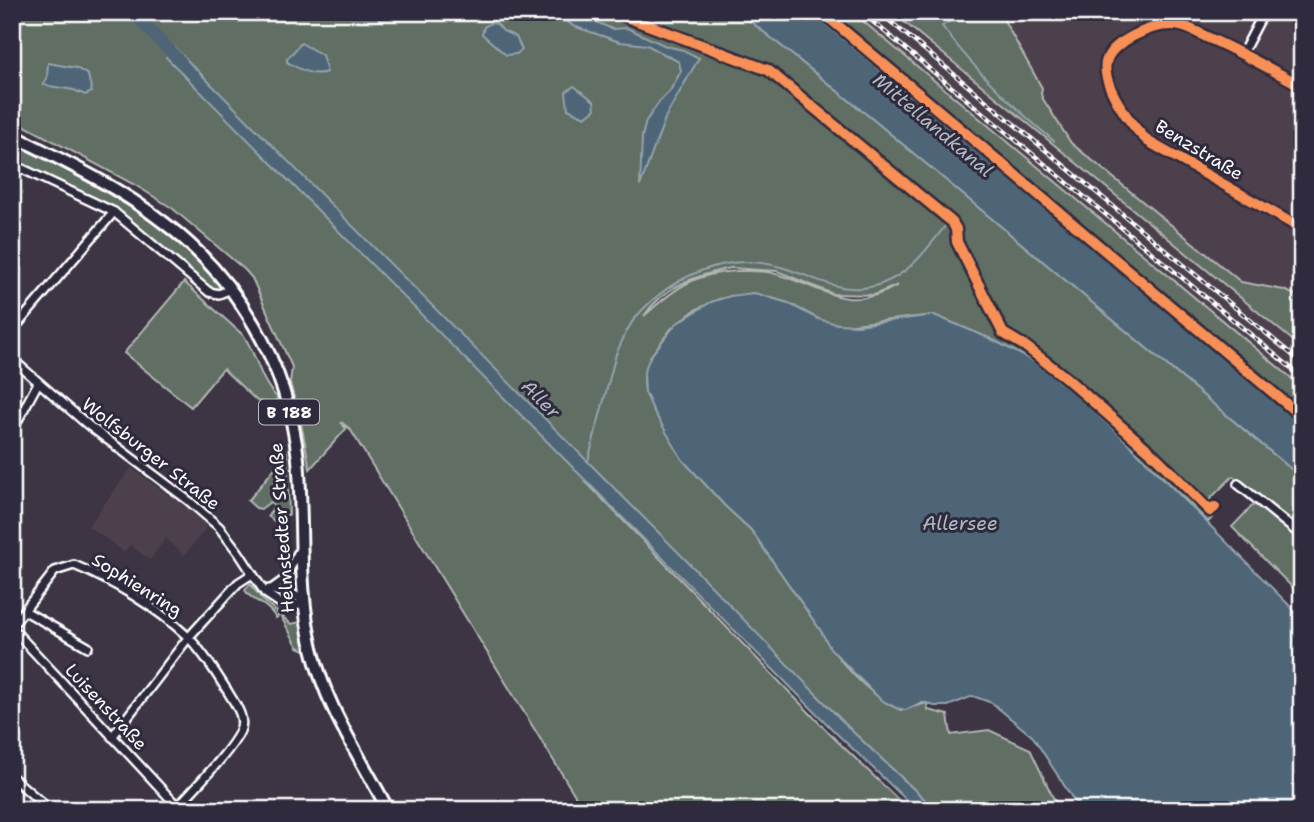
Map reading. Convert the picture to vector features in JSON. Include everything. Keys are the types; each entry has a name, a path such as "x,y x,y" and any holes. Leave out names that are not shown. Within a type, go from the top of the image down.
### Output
{"main road":[{"name":"Helmstedter Straße","path":"12,135 90,175 146,209 182,236 203,256 248,313 267,349 286,400 298,459 304,601 312,648 332,709 360,762"},
{"name":"B 188","path":"360,762 382,810"},
{"path":"360,762 388,810"}],"street":[{"path":"1242,54 1264,12"},
{"name":"Benzstraße","path":"1302,86 1184,27 1155,27 1122,42 1107,60 1106,77 1133,126 1149,142 1302,229"},
{"path":"12,164 114,212 209,292 219,294 231,289"},
{"path":"12,331 114,212"},
{"name":"Wolfsburger Straße","path":"12,359 88,425 195,506 229,539 252,574 265,593 280,603 296,606 304,601 259,584"},
{"path":"12,431 38,383"},
{"path":"12,410 22,412"},
{"path":"1238,484 1302,536"},
{"path":"270,590 284,580 301,547"},
{"name":"Sophienring","path":"12,627 55,570 74,565 134,598 188,638 216,674 240,712 242,724 240,731 224,752 176,808"},
{"path":"112,737 188,638 239,583 252,574"},
{"path":"24,611 88,647"},
{"name":"Luisenstraße","path":"12,627 176,808"},
{"path":"12,777 50,810"}],"shaded area":[{"path":"852,12 892,12 1302,348 1302,387"},
{"path":"1005,12 1302,12 1302,298 1284,290 1241,282 1071,143 1043,99 1042,88 1001,15"},
{"path":"131,468 187,508 207,527 184,556 166,538 150,560 130,545 124,552 88,526"}],"green space":[{"path":"12,12 739,12 875,121 1302,478 1302,582 1294,589 1232,527 1253,505 1269,507 1233,476 1207,502 1217,513 1208,522 1070,390 1035,362 991,339 934,315 845,325 824,322 788,303 754,293 719,299 695,310 671,329 650,357 644,378 645,392 682,459 751,530 827,642 855,676 878,697 901,710 927,703 928,710 948,715 951,735 989,730 1030,749 1059,810 936,810 853,732 591,465 585,481 832,736 909,810 584,810 350,429 341,422 346,429 310,469 290,383 292,367 252,278 172,208 135,185 12,119","holes":["731,268 777,271 833,294 874,295 898,285 881,294 865,298 850,298 836,296 771,273 723,272 686,284 644,316 671,289 706,274"]},
{"path":"811,12 852,12 1302,387 1302,424"},
{"path":"892,12 1005,12 1001,15 1042,88 1043,99 1071,143 1241,282 1284,290 1302,298 1302,348"},
{"path":"12,142 98,188 153,222 202,264 223,289 218,291 209,288 116,209 12,161"},
{"path":"184,282 244,336 267,384 278,398 272,403 257,401 223,369 191,407 124,353"},
{"path":"287,453 289,515 279,514 274,521 268,516 274,506 270,502 261,509 248,501"},
{"path":"250,584 262,599 291,624 301,622 307,651 298,647 280,615 276,618 268,608 248,594 245,590"}],"water":[{"path":"556,12 574,12 612,29 627,28 699,58 666,116 640,186 642,137 646,121 670,91 681,71 679,62 647,45 620,42 573,26"},
{"name":"Mittellandkanal","path":"739,12 811,12 1302,424 1302,478 875,121"},
{"path":"491,23 516,37 522,50 506,55 482,34 484,27"},
{"path":"301,43 322,55 327,72 311,73 287,62"},
{"path":"175,48 683,557 853,732 936,810 917,810 835,732 166,57"},
{"path":"48,63 76,68 88,75 92,92 85,95 74,90 43,85 47,78"},
{"path":"574,86 594,101 595,109 585,117 568,109 566,92"},
{"name":"Allersee","path":"754,293 788,303 818,319 837,324 858,325 934,315 991,339 1035,362 1120,435 1293,609 1302,630 1302,810 1080,810 1033,737 992,703 973,696 948,706 920,703 906,710 881,700 830,648 751,530 682,459 645,392 644,372 650,357 676,324 711,302"}],"waterway":[{"path":"12,18 40,12"},
{"name":"Aller","path":"132,12 181,62"},
{"path":"966,12 942,26 994,87 1054,141"},
{"path":"588,461 616,354 627,330 650,302 667,289 703,270 743,262 764,263 843,287 881,284 912,265 953,216"}],"railway":[{"path":"861,12 1302,377"},
{"path":"879,12 1302,363"}],"cycle path":[{"path":"613,12 768,70 952,222 956,229 957,242 1003,333 1025,346 1065,377 1155,456 1210,511 1215,507"},
{"path":"822,12 1302,417"},
{"path":"1302,86 1246,56 1185,27 1175,25 1151,28 1135,35 1115,48 1107,59 1106,68 1112,92 1134,127 1149,142 1302,229"}]}
